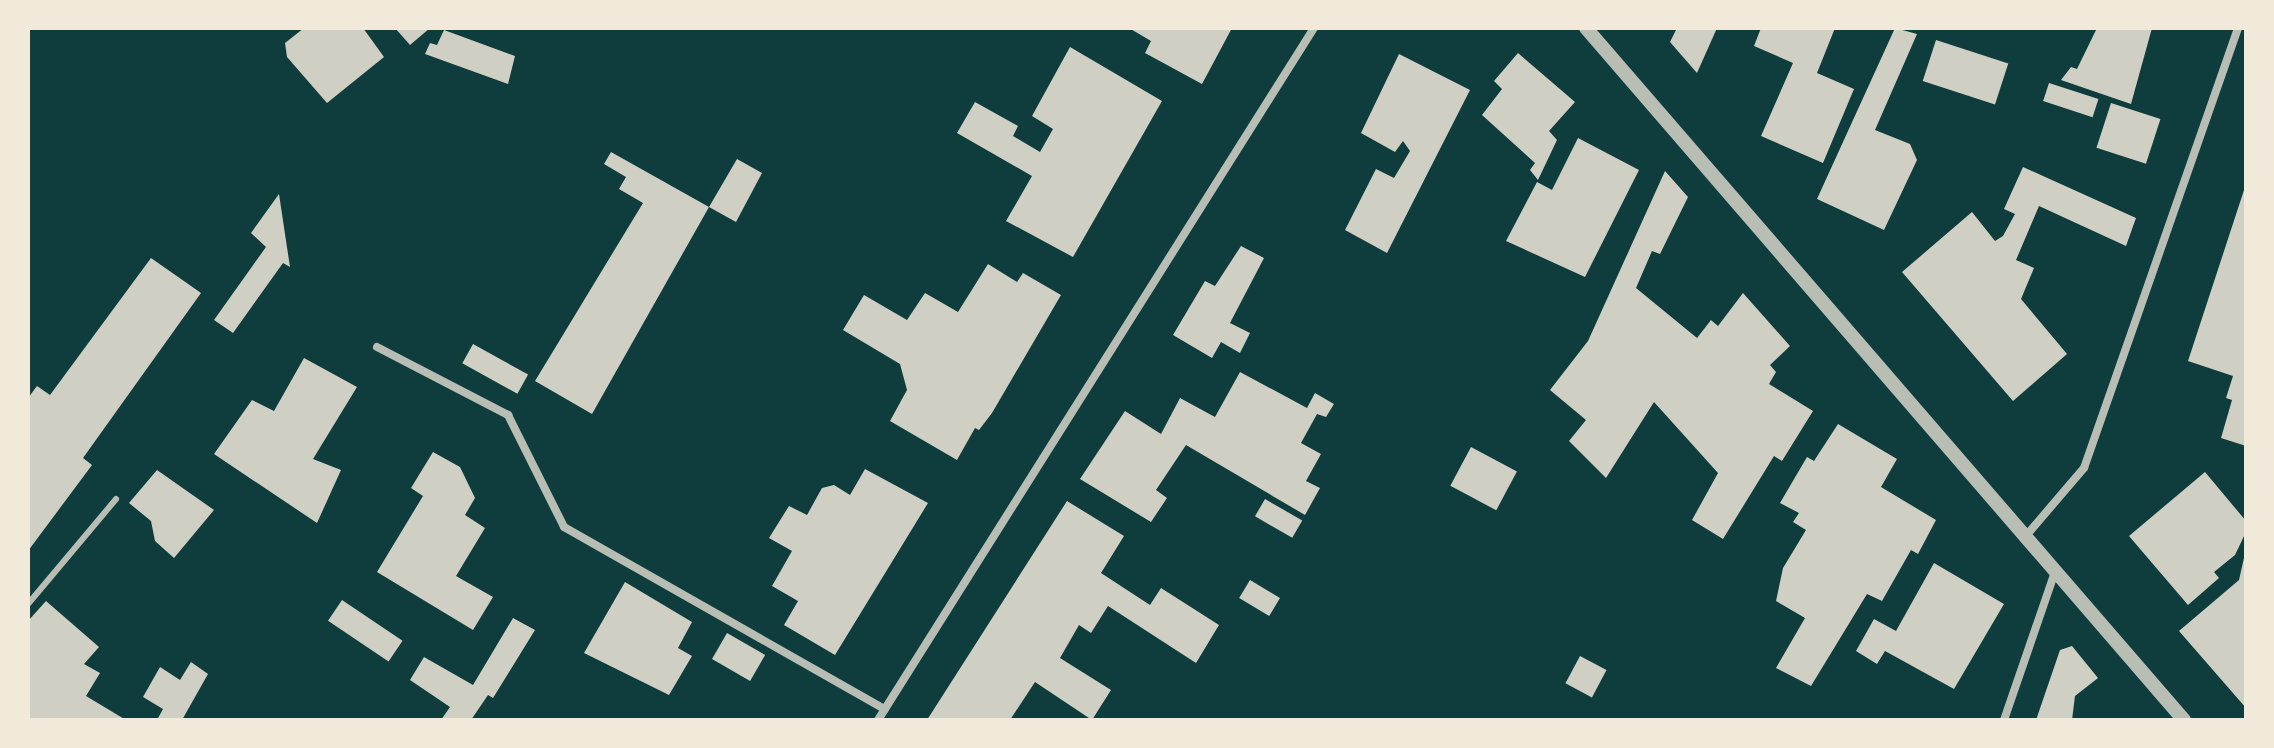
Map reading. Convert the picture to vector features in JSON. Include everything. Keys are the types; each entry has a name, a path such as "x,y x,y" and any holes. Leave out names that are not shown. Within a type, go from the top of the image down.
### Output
{"street":[{"path":"878,720 1314,28"},
{"path":"1586,28 2184,720"},
{"path":"2025,537 2084,468 2238,28"},
{"path":"377,347 508,415 564,527 885,709"},
{"path":"2004,720 2055,572"}],"lane":[{"path":"28,604 116,499"}],"building":[{"path":"304,28 363,28 384,57 327,103 287,57 285,43"},
{"path":"395,28 430,28 410,45"},
{"path":"1129,28 1232,28 1202,84 1145,53 1151,41"},
{"path":"1677,28 1717,28 1697,73 1670,42"},
{"path":"1761,28 1835,28 1817,73 1854,89 1823,163 1761,136 1793,63 1754,46"},
{"path":"1895,28 1917,34 1875,130 1910,144 1917,160 1884,230 1817,199"},
{"path":"2097,28 2152,28 2131,104 2061,80 2071,67 2077,69"},
{"path":"444,30 515,56 508,84 425,54 430,43 437,45"},
{"path":"1936,40 2008,63 1995,104 1923,81"},
{"path":"1070,47 1162,101 1073,257 1006,221 1032,176 957,133 975,102 1018,126 1013,136 1040,152 1053,129 1032,116"},
{"path":"1518,53 1575,102 1549,131 1557,140 1538,180 1530,170 1535,163 1482,115 1502,89 1494,81"},
{"path":"1399,54 1470,90 1387,253 1345,230 1376,169 1394,178 1410,151 1403,141 1395,152 1361,133"},
{"path":"2049,83 2098,99 2093,117 2043,101"},
{"path":"2111,103 2160,119 2146,164 2096,148"},
{"path":"1578,138 1639,170 1585,277 1506,241 1537,182 1552,190"},
{"path":"611,152 709,207 592,414 535,381 643,203 619,189 626,177 604,164"},
{"path":"737,159 762,173 736,222 709,207"},
{"path":"2023,167 2136,218 2126,246 2039,206 2016,260 2034,268 2021,299 2067,354 2013,401 1902,272 1972,212 1995,241 2003,236 2015,214 2004,209"},
{"path":"1665,171 1688,197 1660,254 1652,251 1636,288 1697,338 1711,320 1718,326 1743,293 1790,346 1770,365 1776,372 1769,384 1813,411 1782,461 1774,456 1723,539 1692,520 1718,473 1654,402 1606,478 1569,441 1586,420 1550,390 1588,341"},
{"path":"2245,187 2246,446 2221,438 2232,400 2226,398 2233,376 2188,361"},
{"path":"279,194 290,267 283,263 233,333 214,320 266,247 251,233"},
{"path":"1241,246 1264,258 1230,323 1250,333 1240,353 1221,342 1212,358 1173,335 1205,281 1215,286"},
{"path":"151,258 201,293 83,458 92,465 28,551 28,398 37,386 50,395"},
{"path":"988,264 1017,282 1023,273 1061,295 992,413 979,430 975,428 957,460 890,421 907,390 900,364 843,330 864,295 907,320 925,293 958,312"},
{"path":"473,344 528,375 517,394 462,363"},
{"path":"304,358 357,387 313,459 341,470 317,523 214,454 252,400 274,411"},
{"path":"1240,372 1307,408 1315,393 1334,404 1326,417 1317,414 1301,443 1321,454 1306,481 1320,488 1305,515 1186,445 1156,490 1167,498 1151,522 1080,479 1125,411 1161,434 1180,398 1215,417"},
{"path":"1838,424 1897,459 1881,487 1936,520 1918,554 1911,550 1882,601 1867,594 1811,686 1776,668 1805,618 1776,601 1783,568 1806,530 1793,522 1799,513 1780,503 1807,457 1814,461"},
{"path":"1471,447 1517,471 1496,510 1450,486"},
{"path":"433,452 460,467 475,498 465,515 485,528 456,576 493,597 473,630 377,572 423,496 411,488"},
{"path":"865,469 928,503 835,655 784,625 798,601 772,586 792,551 769,538 789,506 807,515 822,488 834,485 850,495"},
{"path":"157,470 214,510 174,558 155,541 151,521 129,503"},
{"path":"2205,472 2246,521 2246,532 2235,555 2214,572 2219,578 2188,605 2129,536"},
{"path":"1265,499 1302,520 1292,538 1255,516"},
{"path":"1067,501 1124,536 1101,573 1150,605 1161,588 1219,625 1196,663 1108,606 1091,633 1079,625 1060,658 1111,690 1092,720 1035,682 1010,720 927,720"},
{"path":"2246,549 2246,708 2179,631 2239,580"},
{"path":"1934,563 2004,604 1954,689 1885,651 1877,664 1856,651 1874,619 1896,631"},
{"path":"1250,580 1280,598 1269,616 1239,598"},
{"path":"625,582 692,622 678,648 692,656 669,695 584,653"},
{"path":"342,600 403,641 389,662 328,621"},
{"path":"46,601 99,647 84,664 100,673 86,696 126,720 28,720 28,621"},
{"path":"513,618 535,630 493,698 488,695 471,720 441,720 450,707 410,680 424,657 473,685"},
{"path":"727,633 765,655 750,681 712,659"},
{"path":"2072,646 2098,678 2075,696 2072,720 2036,720 2060,650"},
{"path":"1580,656 1606,670 1592,697 1565,683"},
{"path":"191,662 208,674 182,720 157,720 163,709 143,697 160,667 180,680"}]}
